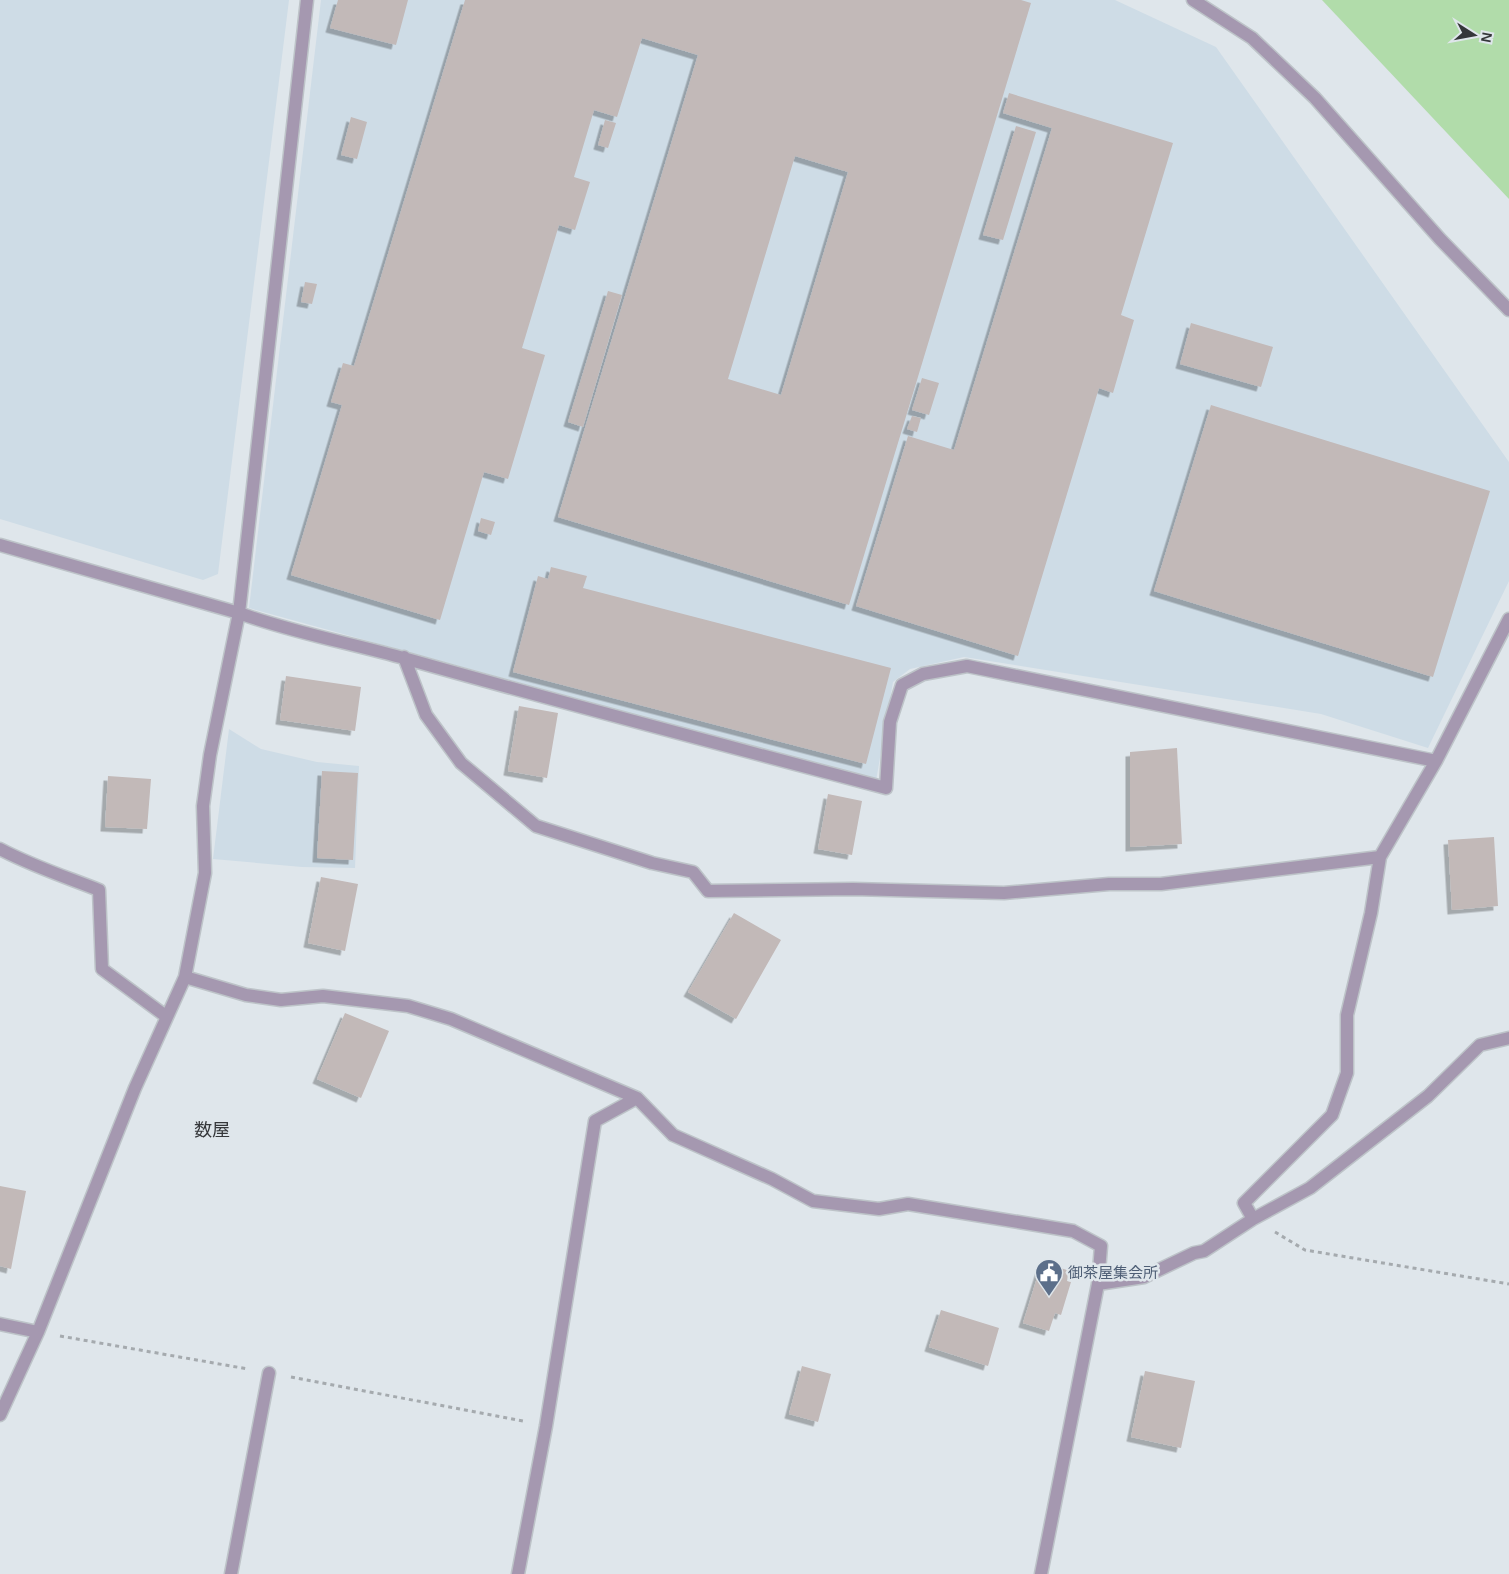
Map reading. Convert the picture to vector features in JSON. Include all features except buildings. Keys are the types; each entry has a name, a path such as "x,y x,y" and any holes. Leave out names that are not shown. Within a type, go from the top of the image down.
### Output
{"street":[{"path":"0,1415 38,1332 135,1088 185,977 205,873 203,806 210,755 239,613 307,0"},
{"path":"1193,0 1252,38 1308,91 1440,239 1509,310"},
{"path":"0,545 266,622 886,788 890,722 902,685 923,674 967,666 1436,761"},
{"path":"1253,1219 1244,1203 1332,1115 1348,1073 1347,1015 1371,913 1380,857 1436,761 1509,619"},
{"path":"404,658 426,715 461,764 536,826 644,861 693,872 708,891 852,889 1004,893 1109,884 1162,884 1380,857"},
{"path":"0,849 24,862 53,871 99,890 102,969 167,1017"},
{"path":"185,977 246,995 281,1000 324,996 408,1006 451,1019 637,1098 673,1135 772,1179 813,1201 879,1209 908,1204 1073,1231 1101,1246 1098,1284 1041,1574"},
{"path":"1098,1284 1144,1277 1194,1254 1204,1252 1253,1219 1310,1188 1428,1096 1480,1045 1509,1038"},
{"path":"518,1574 546,1426 595,1121 637,1098"},
{"path":"0,1324 38,1332"},
{"path":"231,1574 269,1373"}],"path":[{"path":"1253,1219 1305,1250 1509,1284"}],"shaded area":[{"path":"0,0 289,0 218,574 203,580 0,519"},
{"path":"321,0 1115,0 1216,47 1509,462 1509,581 1428,748 1321,714 964,657 910,669 893,682 876,781 249,608"},
{"path":"229,729 261,749 317,762 359,766 355,868 302,867 213,859"}],"green space":[{"path":"1322,0 1509,0 1509,199"}],"place":[{"name":"御茶屋集会所","path":"1049,1297"}],"district":[{"name":"数屋","path":"212,1130"}]}
